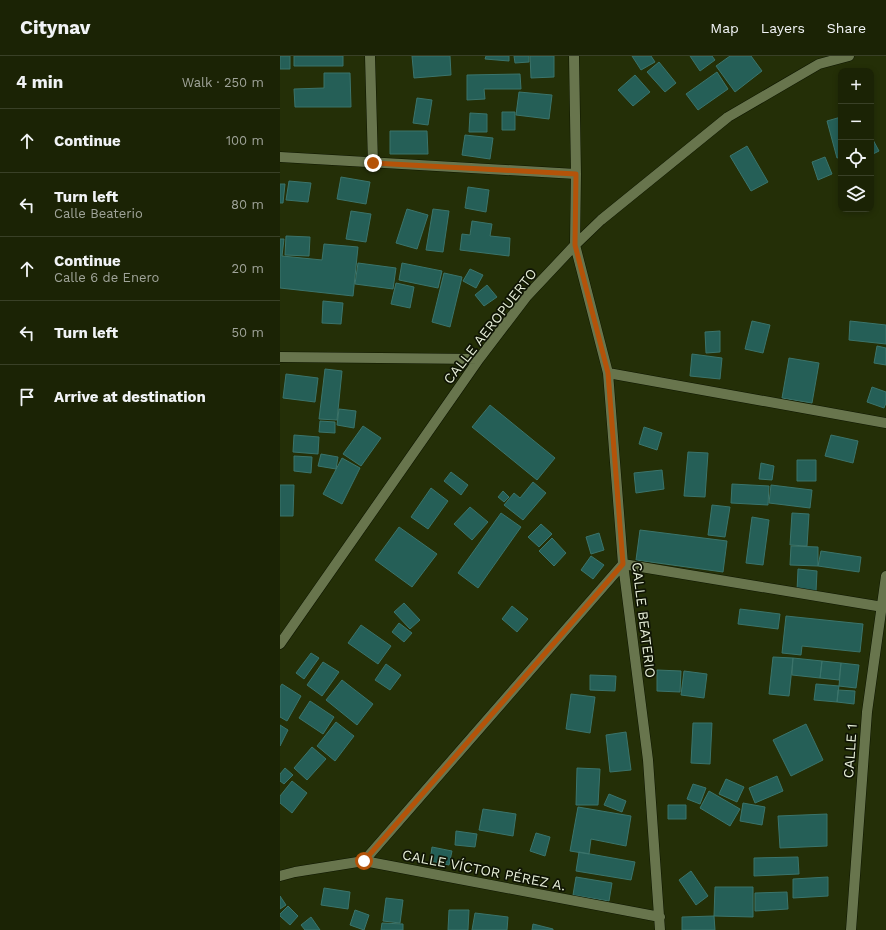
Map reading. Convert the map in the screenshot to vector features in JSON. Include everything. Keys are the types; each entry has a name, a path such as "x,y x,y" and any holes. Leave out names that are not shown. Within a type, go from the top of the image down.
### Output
{"street":[{"path":"370,56 373,163"},
{"name":"CALLE BEATERIO","path":"574,56 576,174 575,245 608,373 623,564 648,760 660,930"},
{"name":"CALLE AEROPUERTO","path":"280,644 479,359 527,296 575,245 601,220 728,117 819,64 849,56"},
{"path":"280,157 576,174"},
{"path":"280,357 479,359"},
{"path":"608,373 886,423"},
{"path":"364,861 623,564 883,608"},
{"name":"CALLE 1","path":"851,930 867,712 883,608 886,576"},
{"name":"CALLE VÍCTOR PÉREZ A.","path":"280,876 295,872 364,861 660,917"}],"building":[{"path":"280,56 290,56 290,69 280,69"},
{"path":"294,56 343,56 343,66 294,66"},
{"path":"412,56 450,56 451,75 414,78"},
{"path":"486,56 509,56 509,61 485,59"},
{"path":"514,56 529,56 529,62 515,63"},
{"path":"530,56 554,56 554,77 531,78"},
{"path":"632,56 651,56 655,62 641,70"},
{"path":"690,56 712,56 715,60 700,71"},
{"path":"730,56 751,56 762,71 735,92 716,66"},
{"path":"659,62 676,83 665,92 647,72"},
{"path":"717,72 728,89 698,110 686,94"},
{"path":"324,73 350,73 351,107 295,107 294,89 324,88"},
{"path":"520,74 521,89 484,89 485,99 467,100 467,75"},
{"path":"635,75 650,92 633,106 618,90"},
{"path":"519,92 552,95 549,119 516,115"},
{"path":"417,98 432,100 428,125 413,123"},
{"path":"502,112 515,112 515,130 502,130"},
{"path":"470,113 487,114 487,132 469,132"},
{"path":"838,118 838,158 837,158 827,121"},
{"path":"390,131 427,131 428,154 390,154"},
{"path":"465,135 493,138 490,159 462,155"},
{"path":"874,142 879,151 874,154"},
{"path":"747,146 768,182 751,191 730,156"},
{"path":"825,157 832,174 818,180 812,162"},
{"path":"341,177 370,182 366,204 337,199"},
{"path":"289,181 311,183 308,202 286,200"},
{"path":"280,184 285,184 283,203 280,203"},
{"path":"468,187 489,190 486,212 465,208"},
{"path":"407,209 428,215 417,249 396,243"},
{"path":"433,209 449,211 443,252 426,250"},
{"path":"351,211 371,214 366,242 346,239"},
{"path":"472,221 492,224 490,236 510,238 509,256 460,250 462,234 470,235"},
{"path":"286,236 310,237 309,256 285,255"},
{"path":"280,239 284,239 282,256 322,260 324,244 358,247 353,296 280,288"},
{"path":"358,263 396,268 393,289 355,284"},
{"path":"402,263 442,271 438,288 399,280"},
{"path":"470,269 483,275 476,288 463,281"},
{"path":"444,273 462,277 450,327 432,322"},
{"path":"396,283 414,287 410,308 391,304"},
{"path":"487,285 497,297 484,306 475,295"},
{"path":"323,301 343,303 341,324 322,323"},
{"path":"752,321 770,325 763,353 745,349"},
{"path":"850,321 886,325 886,344 849,340"},
{"path":"720,331 720,352 706,353 705,332"},
{"path":"877,346 886,348 886,365 874,363"},
{"path":"692,354 722,358 720,379 690,376"},
{"path":"789,358 819,363 812,403 782,398"},
{"path":"325,369 342,371 337,420 319,419"},
{"path":"286,374 318,378 315,402 283,398"},
{"path":"872,387 886,392 886,403 884,408 867,402"},
{"path":"490,405 555,458 537,480 472,427"},
{"path":"339,409 356,411 354,428 337,425"},
{"path":"320,421 335,422 335,433 319,432"},
{"path":"363,426 381,438 361,466 343,454"},
{"path":"644,427 662,433 657,450 639,444"},
{"path":"294,435 319,437 318,454 293,452"},
{"path":"831,435 858,441 853,463 825,456"},
{"path":"688,452 708,453 705,497 684,496"},
{"path":"321,454 338,457 336,469 318,466"},
{"path":"294,456 312,457 311,473 294,471"},
{"path":"342,458 360,468 342,504 323,494"},
{"path":"797,460 816,460 816,481 797,481"},
{"path":"761,463 774,466 772,480 759,479"},
{"path":"662,470 664,489 636,493 634,473"},
{"path":"451,472 468,485 461,495 444,481"},
{"path":"533,482 546,493 523,520 504,505 514,493 520,498"},
{"path":"732,484 769,486 768,505 731,503"},
{"path":"280,485 294,485 293,516 280,516"},
{"path":"771,485 812,490 810,508 769,503"},
{"path":"431,488 448,501 428,529 411,517"},
{"path":"503,491 509,497 504,502 498,497"},
{"path":"712,505 730,507 725,537 708,535"},
{"path":"470,507 488,522 472,540 454,524"},
{"path":"501,513 521,527 478,588 458,573"},
{"path":"792,513 809,514 807,546 790,545"},
{"path":"752,517 769,520 763,565 746,563"},
{"path":"541,524 552,534 539,547 528,537"},
{"path":"399,527 437,554 412,587 375,560"},
{"path":"640,530 727,541 723,572 636,560"},
{"path":"599,533 604,550 591,554 586,537"},
{"path":"552,538 566,553 554,566 539,551"},
{"path":"791,546 818,547 818,566 790,565"},
{"path":"821,551 861,557 859,572 818,566"},
{"path":"591,556 604,565 593,579 581,570"},
{"path":"798,569 817,571 816,592 797,591"},
{"path":"404,603 420,620 410,629 394,612"},
{"path":"512,606 528,619 517,632 502,619"},
{"path":"740,609 780,614 778,629 738,624"},
{"path":"786,616 863,624 860,652 802,646 801,655 782,653"},
{"path":"399,623 412,633 404,642 392,632"},
{"path":"361,625 391,646 378,664 348,643"},
{"path":"311,653 319,658 304,679 296,673"},
{"path":"773,657 793,658 789,696 769,694"},
{"path":"793,658 822,661 820,678 792,675"},
{"path":"822,661 841,663 839,680 820,678"},
{"path":"323,662 339,672 322,696 307,685"},
{"path":"841,663 859,665 856,688 839,686"},
{"path":"386,664 401,675 390,690 375,680"},
{"path":"657,670 681,671 680,692 657,691"},
{"path":"684,671 707,674 704,698 681,695"},
{"path":"590,675 616,676 615,691 590,690"},
{"path":"342,680 373,704 357,725 326,700"},
{"path":"282,684 301,696 287,721 280,717 280,687"},
{"path":"816,684 839,686 837,702 814,700"},
{"path":"838,690 855,691 854,704 837,702"},
{"path":"571,694 595,697 590,733 566,729"},
{"path":"310,701 334,717 323,734 299,718"},
{"path":"336,722 354,736 335,761 317,746"},
{"path":"693,723 712,723 710,764 691,763"},
{"path":"806,724 823,760 791,776 773,740"},
{"path":"280,725 288,730 280,746"},
{"path":"626,732 631,770 610,772 606,735"},
{"path":"312,747 326,759 307,780 294,768"},
{"path":"285,768 293,775 284,784 280,781 280,774"},
{"path":"577,768 600,769 598,805 576,805"},
{"path":"777,776 783,791 755,803 749,788"},
{"path":"726,779 744,787 737,802 719,794"},
{"path":"292,781 307,793 292,813 280,803 280,796"},
{"path":"693,784 706,788 700,804 687,799"},
{"path":"709,791 740,809 730,826 700,808"},
{"path":"609,794 626,801 622,812 604,805"},
{"path":"743,803 765,807 762,825 740,821"},
{"path":"668,805 686,805 686,819 668,819"},
{"path":"578,807 631,816 626,846 591,839 589,854 570,851"},
{"path":"483,809 516,814 513,836 479,830"},
{"path":"827,814 827,846 780,848 778,816"},
{"path":"456,831 477,834 475,847 455,845"},
{"path":"536,833 550,837 545,856 530,851"},
{"path":"432,847 452,851 449,865 430,861"},
{"path":"579,852 635,862 631,880 576,871"},
{"path":"798,857 799,874 754,876 754,858"},
{"path":"691,871 708,896 696,905 679,880"},
{"path":"576,877 612,883 609,901 573,895"},
{"path":"828,877 828,896 793,898 793,879"},
{"path":"715,887 753,887 753,917 714,916"},
{"path":"324,888 350,892 348,909 321,905"},
{"path":"787,892 788,909 755,911 755,893"},
{"path":"280,896 286,905 280,909"},
{"path":"386,898 403,900 400,923 383,921"},
{"path":"288,906 298,916 290,925 280,916 280,914"},
{"path":"355,910 369,915 364,930 350,925"},
{"path":"449,910 469,910 468,930 448,930"},
{"path":"475,913 508,917 507,930 472,930"},
{"path":"714,916 715,930 682,930 682,917"},
{"path":"311,917 320,930 305,930 301,925"},
{"path":"382,923 403,924 403,930 381,930"},
{"path":"533,924 553,929 553,930 532,930"}],"route":[{"path":"364,861 623,564 608,373 575,245 576,174 373,163"}]}
